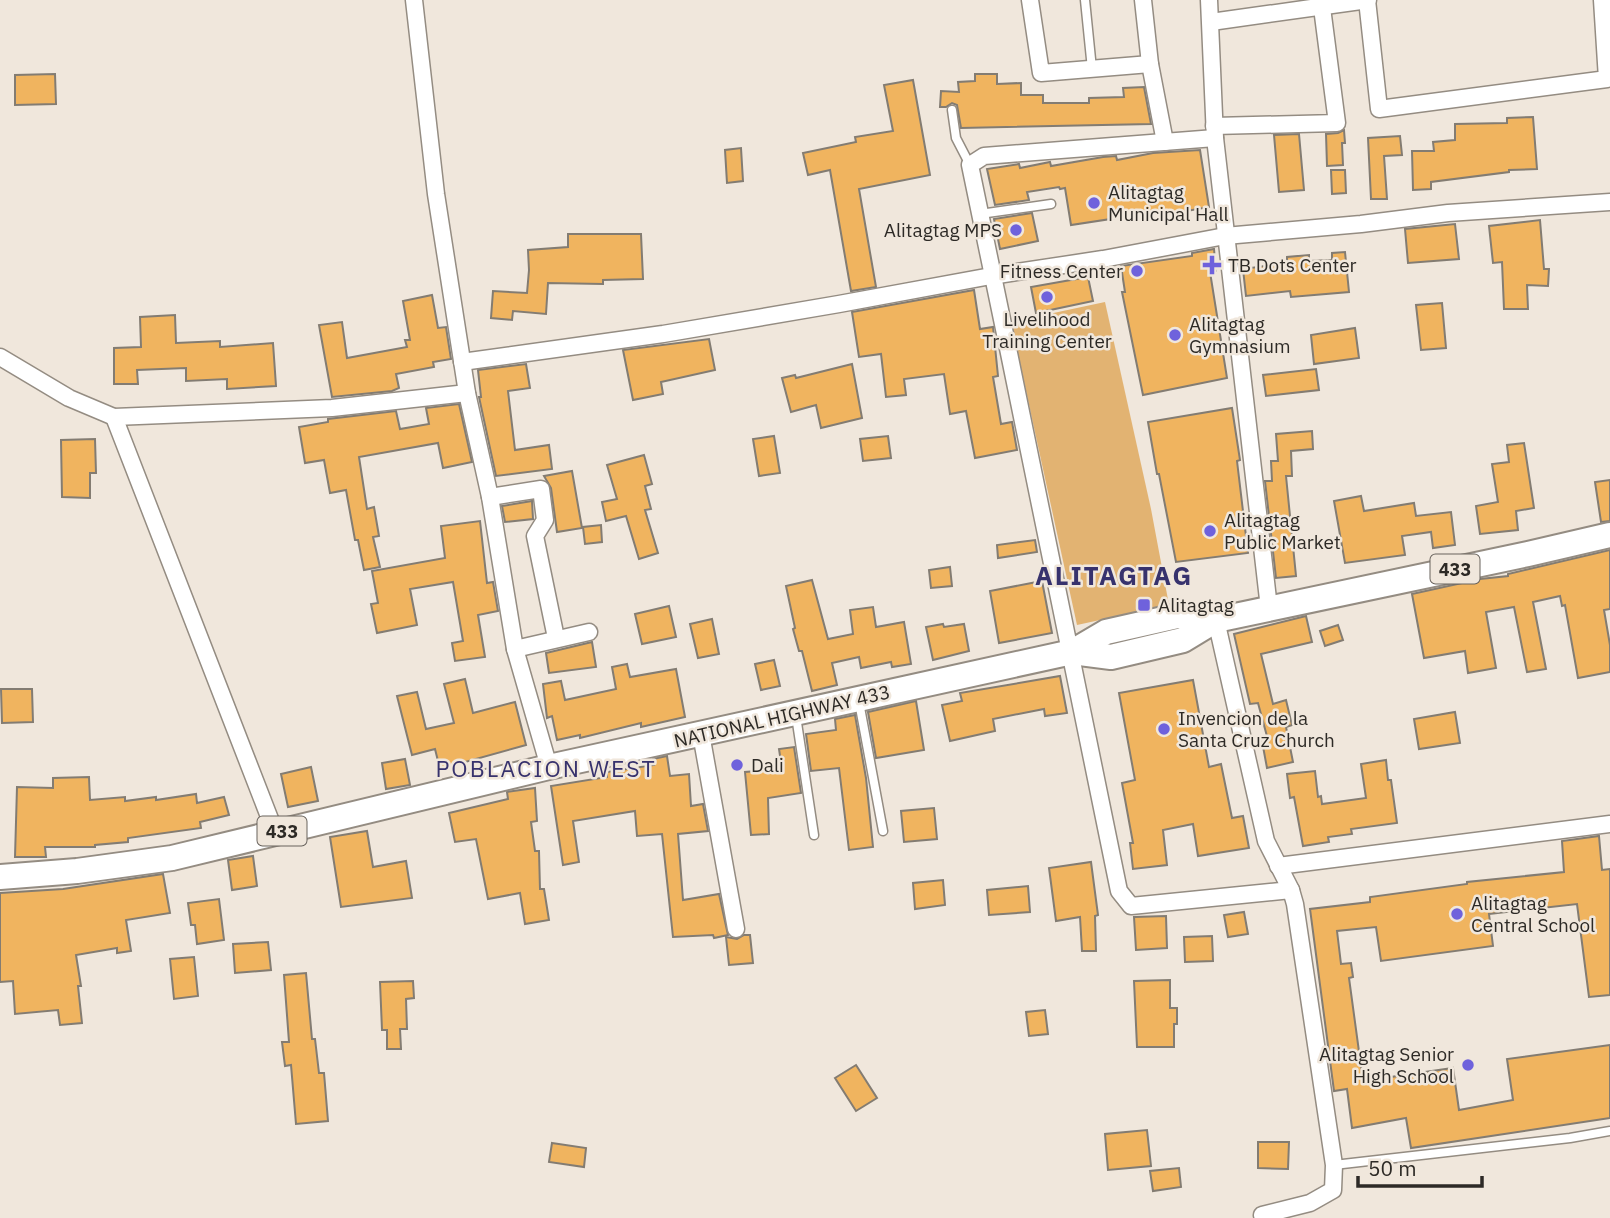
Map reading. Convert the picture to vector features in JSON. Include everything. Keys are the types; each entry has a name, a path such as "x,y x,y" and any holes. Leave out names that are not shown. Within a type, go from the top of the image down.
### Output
{"main road":[{"name":"NATIONAL HIGHWAY 433","path":"0,877 76,871 172,858 549,766 1072,652 1111,657 1182,640 1216,620 1610,535"}],"street":[{"path":"414,0 436,194 467,393 490,497 515,649 549,766"},
{"path":"1030,0 1041,73 1150,64"},
{"path":"1143,0 1150,64 1165,142"},
{"path":"1209,0 1215,132 1225,236 1269,608"},
{"path":"1211,22 1322,3 1367,0 1379,108 1607,79 1602,0"},
{"path":"1291,890 1131,906 1119,891 970,165 984,156 1165,142 1215,132 1337,122 1322,3"},
{"path":"462,362 663,334 1225,236 1448,212 1610,202"},
{"path":"0,357 69,398 114,417 332,408 467,393"},
{"path":"114,417 275,832"},
{"path":"490,497 541,489 545,520 535,536 556,638"},
{"path":"1216,620 1266,841 1291,890 1295,904 1334,1165 1333,1190 1310,1203 1262,1215 1263,1218"},
{"path":"515,649 589,632"},
{"path":"701,734 736,929"},
{"path":"1278,866 1610,824"}],"lane":[{"path":"1085,0 1092,69"},
{"path":"952,110 956,138 970,165"},
{"path":"980,214 1051,204"},
{"path":"859,699 883,831"},
{"path":"796,713 814,835"},
{"path":"1334,1165 1610,1131"}],"shaded area":[{"path":"1105,302 1151,509 1169,605 1077,625 1011,322"}],"building":[{"path":"55,74 56,104 15,105 15,75"},
{"path":"975,74 997,74 997,84 1021,83 1021,95 1043,95 1043,103 1089,103 1089,98 1124,97 1123,88 1144,87 1151,124 961,128 957,105 952,103 940,107 941,91 959,92 958,82 975,81"},
{"path":"913,80 930,175 859,189 876,287 851,291 830,170 808,175 803,153 856,142 855,137 893,131 884,85"},
{"path":"1533,117 1537,169 1509,170 1431,182 1431,189 1413,190 1412,151 1434,151 1433,142 1455,140 1455,124 1507,123 1507,118"},
{"path":"1344,130 1343,165 1327,166 1326,134"},
{"path":"1299,134 1304,190 1279,192 1274,135"},
{"path":"1400,136 1402,155 1384,156 1387,199 1371,199 1368,138"},
{"path":"741,148 743,181 727,183 725,150"},
{"path":"1200,150 1209,207 1071,225 1065,188 1027,192 1029,200 995,205 987,169 1019,164 1020,168 1050,162 1051,166 1103,157 1116,156 1117,160 1153,153"},
{"path":"1331,170 1345,170 1346,193 1332,194"},
{"name":"Alitagtag MPS","path":"1032,213 1038,241 1000,249 994,219"},
{"path":"1540,220 1544,269 1549,269 1548,286 1527,285 1528,309 1504,309 1502,262 1493,263 1489,226"},
{"path":"1455,224 1459,259 1408,263 1405,229"},
{"path":"568,234 641,234 643,279 603,280 603,284 548,283 546,314 513,311 512,320 491,318 493,291 527,293 528,250 568,247"},
{"name":"Alitagtag Gymnasium","path":"1214,249 1216,271 1210,272 1227,378 1143,395 1122,292 1125,292 1121,266 1192,256 1192,253"},
{"path":"1345,252 1349,292 1291,297 1290,291 1246,296 1243,269 1287,263 1287,257 1309,255 1309,261 1332,260 1332,253"},
{"path":"1088,277 1093,301 1036,313 1031,287"},
{"path":"974,290 980,329 993,327 998,376 993,377 1001,424 1012,422 1017,450 975,458 966,411 950,414 944,374 904,379 906,395 886,397 881,354 859,357 852,312"},
{"path":"432,295 438,328 446,327 451,359 433,362 434,367 396,374 399,388 392,391 332,397 319,325 342,322 347,358 407,347 405,340 410,340 403,301"},
{"path":"1442,303 1446,348 1421,350 1416,305"},
{"path":"175,315 176,343 220,341 220,347 273,343 276,386 227,389 227,379 186,381 186,368 137,370 138,384 114,384 114,348 141,347 140,317"},
{"path":"1355,328 1359,358 1314,364 1311,335"},
{"path":"709,339 715,370 661,382 663,394 633,400 623,350"},
{"path":"526,364 530,388 508,391 515,450 549,445 552,469 496,476 479,397 478,370"},
{"path":"852,364 862,418 821,428 816,405 791,412 782,378 795,375 796,378"},
{"path":"1316,369 1319,390 1266,396 1263,375"},
{"path":"459,404 472,462 443,468 438,443 359,457 367,509 374,507 379,536 373,537 380,567 364,570 358,540 355,540 346,490 330,493 324,460 305,463 299,427 328,422 328,419 396,411 400,429 429,424 426,408"},
{"path":"1232,408 1240,460 1237,461 1248,553 1176,562 1148,422"},
{"path":"1312,431 1313,449 1291,451 1292,476 1286,476 1296,576 1276,578 1265,481 1272,481 1271,461 1278,461 1276,434"},
{"path":"774,436 780,473 759,476 753,439"},
{"path":"888,436 891,458 863,461 860,439"},
{"path":"95,439 96,473 90,473 90,498 62,497 61,440"},
{"path":"1524,443 1534,508 1516,511 1518,530 1480,534 1476,506 1498,502 1492,464 1509,462 1507,445"},
{"path":"644,455 652,484 645,486 651,509 645,510 658,553 639,559 626,516 606,521 602,502 617,499 607,465"},
{"path":"572,471 582,528 557,532 551,488 544,476"},
{"path":"1610,480 1610,521 1601,522 1595,482"},
{"path":"1361,496 1364,511 1414,503 1416,516 1451,512 1455,545 1433,548 1431,532 1402,536 1405,555 1345,563 1334,501"},
{"path":"532,501 533,519 505,522 502,506"},
{"path":"480,521 487,583 493,582 498,611 478,615 485,657 455,661 452,643 463,641 453,582 410,589 417,625 377,633 371,604 378,603 372,571 445,558 441,526"},
{"path":"601,525 602,542 585,544 583,527"},
{"path":"1035,540 1037,552 998,558 997,545"},
{"path":"1610,550 1610,609 1604,610 1610,645 1610,672 1578,678 1565,605 1562,606 1560,596 1533,602 1546,669 1527,672 1514,607 1486,612 1496,668 1468,673 1465,651 1424,658 1412,594 1480,579 1508,576"},
{"path":"950,567 952,586 931,588 929,570"},
{"path":"812,580 828,639 853,634 850,610 873,607 876,627 904,622 911,664 892,667 891,662 861,668 859,657 832,663 837,685 812,691 802,651 799,651 793,629 795,628 786,586"},
{"path":"1042,581 1052,633 999,643 990,591"},
{"path":"669,606 676,637 642,644 635,614"},
{"path":"1306,616 1312,642 1261,654 1273,704 1286,700 1292,725 1286,727 1293,762 1267,768 1262,741 1268,740 1258,703 1250,704 1234,634"},
{"path":"712,619 719,654 698,658 690,624"},
{"path":"943,624 944,627 964,624 969,651 933,660 926,627"},
{"path":"1338,625 1343,640 1325,646 1320,631"},
{"path":"592,642 596,667 549,673 546,653"},
{"path":"774,660 780,686 761,690 755,664"},
{"path":"627,664 630,677 676,669 685,717 557,740 552,716 547,718 543,684 561,681 565,700 616,689 612,667"},
{"path":"1060,676 1067,713 1045,716 1044,709 993,719 995,731 950,741 942,705 962,701 960,693"},
{"path":"465,679 473,713 515,702 526,745 440,769 435,749 412,755 397,696 417,692 426,729 454,723 444,684"},
{"name":"Invencion de la Santa Cruz Church","path":"1193,680 1209,767 1221,764 1232,818 1243,816 1249,848 1198,856 1193,824 1163,830 1167,865 1133,869 1130,843 1133,843 1122,783 1135,780 1119,693"},
{"path":"1,689 32,689 33,722 2,723"},
{"path":"916,701 924,750 876,758 868,712"},
{"path":"1455,712 1460,743 1419,749 1414,719"},
{"path":"855,715 866,778 873,847 849,850 839,768 811,771 806,734 836,730 835,719"},
{"path":"794,747 801,793 768,798 769,834 751,835 745,772 782,769 779,749"},
{"path":"667,756 670,776 689,774 691,806 703,804 708,831 678,834 683,900 719,894 728,935 714,938 713,935 673,937 662,834 637,836 635,811 573,821 579,862 563,865 551,786 607,777 607,772 654,765 653,759"},
{"path":"405,759 410,785 386,789 382,763"},
{"path":"1386,760 1397,823 1351,829 1352,834 1328,837 1329,842 1303,846 1294,797 1290,798 1287,774 1315,771 1318,797 1321,796 1322,804 1366,798 1361,764"},
{"path":"311,767 318,801 288,807 281,774"},
{"path":"89,777 90,800 125,797 125,801 156,797 156,800 196,794 197,803 224,797 229,815 200,822 201,828 128,838 128,842 95,847 45,847 46,857 15,857 17,787 53,788 53,778"},
{"path":"535,788 537,821 531,822 535,851 539,851 540,889 544,889 549,920 525,924 520,893 488,899 476,839 455,842 449,813 508,799 507,792"},
{"path":"934,808 937,839 904,842 901,811"},
{"path":"367,831 373,867 406,861 412,898 341,907 330,837"},
{"path":"1599,836 1602,870 1610,869 1610,995 1589,997 1577,904 1489,914 1493,946 1381,961 1376,927 1337,931 1341,964 1351,963 1353,977 1349,978 1363,1081 1453,1068 1459,1110 1513,1100 1507,1059 1610,1045 1610,1118 1411,1148 1406,1118 1352,1128 1347,1089 1334,1091 1310,909 1370,902 1370,897 1467,882 1564,872 1562,841"},
{"path":"253,856 257,886 232,890 228,860"},
{"path":"1091,862 1098,915 1095,916 1096,951 1082,951 1080,917 1056,921 1049,868"},
{"path":"163,874 170,913 126,920 131,951 117,953 117,948 76,955 81,986 78,986 82,1023 60,1025 58,1010 15,1014 13,981 0,982 0,893 63,889"},
{"path":"943,880 945,905 915,909 913,883"},
{"path":"1028,886 1030,912 989,915 987,890"},
{"path":"219,899 224,940 197,944 195,925 191,925 188,903"},
{"path":"1244,912 1248,934 1228,937 1224,915"},
{"path":"1166,916 1167,948 1136,950 1134,917"},
{"path":"750,935 753,963 729,965 726,937 737,939"},
{"path":"1212,936 1213,961 1185,962 1184,937"},
{"path":"268,942 271,970 235,973 233,944"},
{"path":"194,957 198,996 174,999 170,959"},
{"path":"306,973 312,1039 315,1039 319,1073 324,1073 328,1121 296,1124 291,1065 285,1066 282,1042 289,1042 284,975"},
{"path":"1170,980 1170,1008 1177,1008 1174,1047 1137,1047 1134,981"},
{"path":"413,981 414,998 406,999 407,1029 400,1029 401,1049 387,1049 387,1030 382,1030 380,982"},
{"path":"1045,1010 1048,1034 1029,1036 1026,1012"},
{"path":"856,1065 877,1098 856,1111 835,1078"},
{"path":"1147,1130 1151,1166 1108,1170 1105,1134"},
{"path":"1258,1142 1289,1142 1288,1169 1258,1168"},
{"path":"552,1143 586,1148 584,1167 549,1162"},
{"path":"1179,1168 1181,1187 1153,1191 1150,1171"}],"place":[{"name":"Alitagtag Municipal Hall","path":"1094,203"},
{"name":"Alitagtag MPS","path":"1016,230"},
{"name":"TB Dots Center","path":"1212,265"},
{"name":"Fitness Center","path":"1137,271"},
{"name":"Livelihood Training Center","path":"1047,297"},
{"name":"Alitagtag Gymnasium","path":"1175,335"},
{"name":"Alitagtag Public Market","path":"1210,531"},
{"name":"Alitagtag","path":"1144,605"},
{"name":"Invencion de la Santa Cruz Church","path":"1164,729"},
{"name":"Dali","path":"737,765"},
{"name":"Alitagtag Central School","path":"1457,914"},
{"name":"Alitagtag Senior High School","path":"1468,1065"}],"district":[{"name":"ALITAGTAG","path":"1114,575"},
{"name":"POBLACION WEST","path":"546,768"}]}
